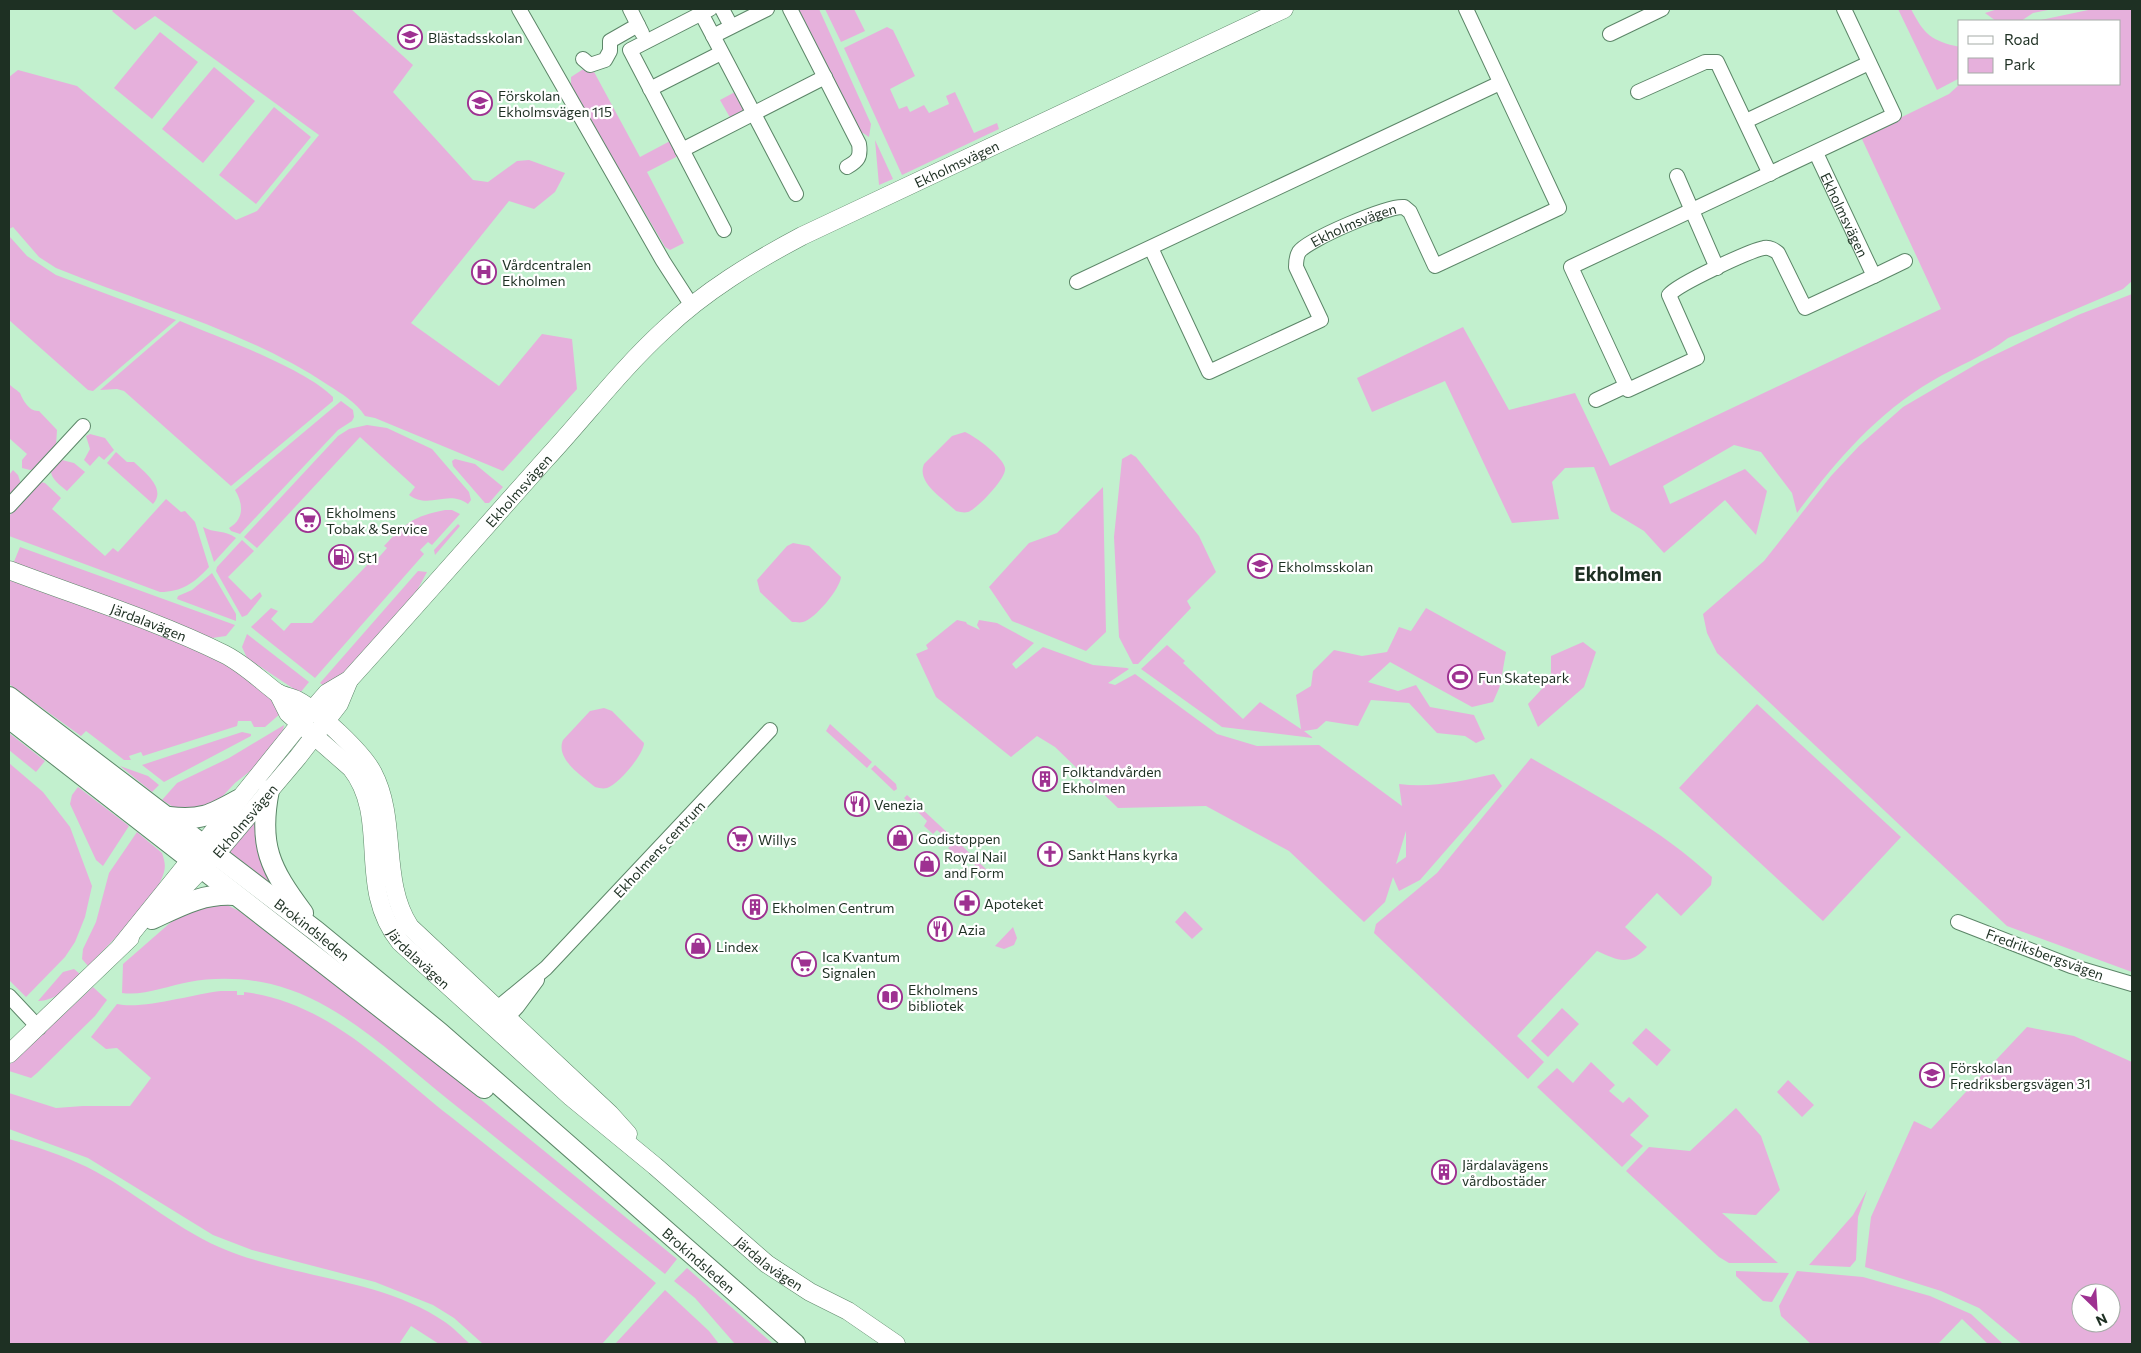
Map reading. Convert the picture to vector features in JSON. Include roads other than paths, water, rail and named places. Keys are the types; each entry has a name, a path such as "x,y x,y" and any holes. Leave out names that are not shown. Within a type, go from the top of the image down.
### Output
{"main road":[{"name":"Brokindsleden","path":"9,697 169,817 316,931 440,1033 602,1178 795,1344"},
{"name":"Brokindsleden","path":"9,718 195,865 602,1178"},
{"path":"269,790 264,828 270,859 289,894 316,931"},
{"path":"169,817 190,820 204,817 238,800"},
{"path":"152,919 198,898 217,894 234,895"}],"street":[{"path":"519,9 663,261 692,306"},
{"path":"630,9 647,42"},
{"path":"722,9 731,26"},
{"path":"713,36 767,9"},
{"path":"790,9 860,144 860,154 857,161 847,167"},
{"name":"Ekholmsvägen","path":"210,849 238,800 312,723 339,704 349,680 572,431 622,372 664,330 692,306 743,269 802,236 1284,9"},
{"name":"Ekholmsvägen","path":"1151,248 1209,372 1321,320 1296,267 1298,252 1305,246 1348,225 1385,209 1404,207 1410,212 1435,266 1559,208 1466,9"},
{"path":"1610,34 1662,9"},
{"path":"1844,9 1894,115 1571,267 1628,390 1697,358 1669,295 1682,285 1717,268 1756,250 1767,247 1772,248 1778,253 1805,308 1905,261"},
{"path":"724,230 630,50 705,11 713,36 796,194"},
{"path":"583,60 590,66 605,60 610,51 610,41 638,25"},
{"path":"650,89 722,53"},
{"path":"1638,92 1705,62 1717,62 1770,174"},
{"path":"1746,121 1869,63"},
{"path":"682,150 825,77"},
{"path":"1077,282 1500,83"},
{"name":"Ekholmsvägen","path":"1816,152 1874,276"},
{"path":"1677,176 1690,210 1717,268"},
{"path":"1596,400 1626,386"},
{"path":"9,506 83,426"},
{"name":"Järdalavägen","path":"9,570 155,624 225,655 257,676 278,693 288,713 312,723 350,768 362,786 371,815 377,896 388,927 400,942 496,1018 610,1114 655,1166 767,1264 810,1292 848,1311 896,1344"},
{"name":"Ekholmsvägen","path":"9,1054 39,1028 121,946 210,849 269,790 312,723"},
{"name":"Ekholmens centrum","path":"496,1018 546,968 770,730"},
{"name":"Ekholmsvägen","path":"121,946 152,919 195,865"},
{"name":"Fredriksbergsvägen","path":"1958,922 2071,966 2132,984"},
{"path":"9,996 39,1028"}],"place":[{"name":"Blästadsskolan","path":"410,37"},
{"name":"Förskolan Ekholmsvägen 115","path":"480,103"},
{"name":"Vårdcentralen Ekholmen","path":"484,272"},
{"name":"Ekholmens Tobak & Service","path":"308,520"},
{"name":"St1","path":"341,557"},
{"name":"Ekholmsskolan","path":"1260,566"},
{"name":"Fun Skatepark","path":"1460,677"},
{"name":"Folktandvården Ekholmen","path":"1045,779"},
{"name":"Venezia","path":"857,804"},
{"name":"Godistoppen","path":"900,838"},
{"name":"Willys","path":"740,839"},
{"name":"Sankt Hans kyrka","path":"1050,854"},
{"name":"Royal Nail and Form","path":"927,864"},
{"name":"Apoteket","path":"967,903"},
{"name":"Ekholmen Centrum","path":"755,907"},
{"name":"Azia","path":"940,929"},
{"name":"Lindex","path":"698,946"},
{"name":"Ica Kvantum Signalen","path":"804,964"},
{"name":"Ekholmens bibliotek","path":"890,997"},
{"name":"Förskolan Fredriksbergsvägen 31","path":"1932,1075"},
{"name":"Järdalavägens vårdbostäder","path":"1444,1172"}],"district":[{"name":"Ekholmen","path":"1618,573"}]}
